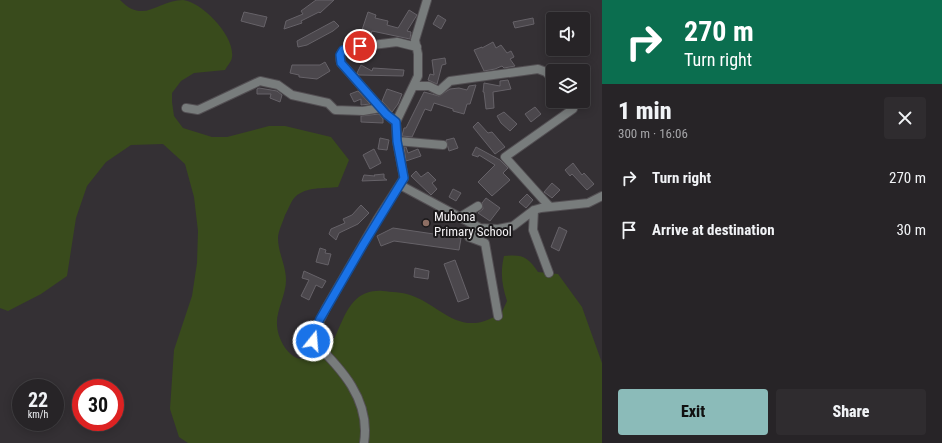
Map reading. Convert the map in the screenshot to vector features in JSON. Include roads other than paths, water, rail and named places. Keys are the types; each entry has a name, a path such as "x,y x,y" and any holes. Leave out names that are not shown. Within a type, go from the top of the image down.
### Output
{"street":[{"path":"364,443 364,419 357,395 337,365 313,341 312,337 320,319 373,226 404,178 397,141 396,122 414,86 418,73 417,47 415,40 427,0"},
{"path":"396,122 380,108 341,63 342,52 348,48 397,42 417,47"},
{"path":"414,86 429,86 439,91 450,81 538,69 546,72"},
{"path":"186,108 198,110 260,81 278,85 292,95 328,103 335,110 363,111 380,108"},
{"path":"549,206 505,157 573,108"},
{"path":"397,141 442,145"},
{"path":"400,185 480,228 498,230 513,226 534,210 549,206 588,203 602,196"},
{"path":"460,217 478,206"},
{"path":"534,210 533,230 549,273"},
{"path":"480,228 469,237 485,243 498,316"}],"place":[{"name":"Mubona Primary School","path":"426,223"}]}
